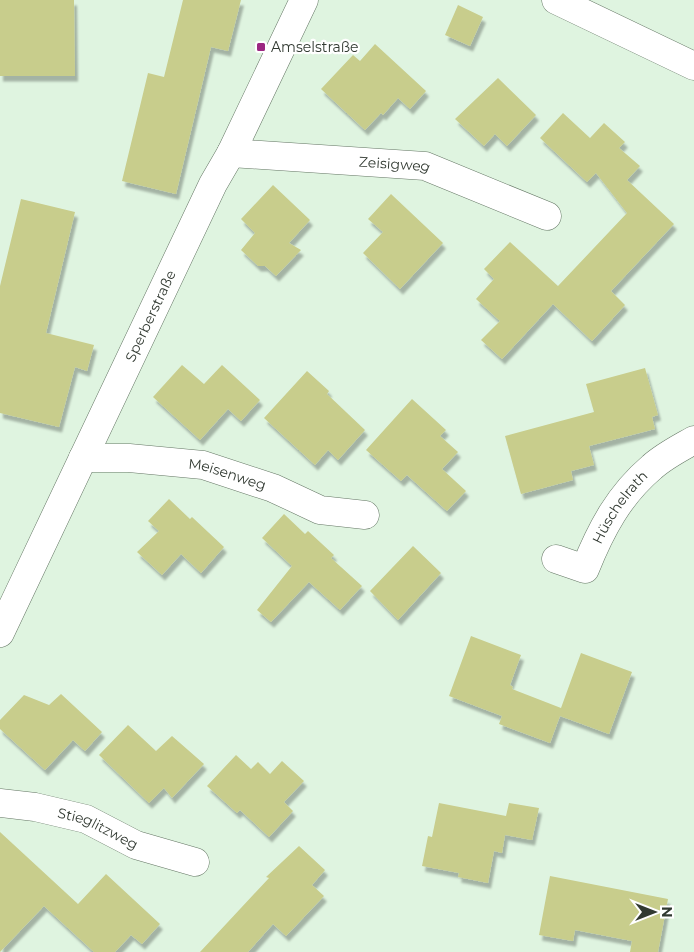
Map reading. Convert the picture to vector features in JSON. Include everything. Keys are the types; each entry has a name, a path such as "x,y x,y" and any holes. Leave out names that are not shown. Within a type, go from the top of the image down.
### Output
{"street":[{"name":"Sperberstraße","path":"0,633 304,0"},
{"path":"556,0 694,66"},
{"name":"Zeisigweg","path":"231,154 425,166 547,216"},
{"name":"Hüschelrath","path":"556,559 585,569 598,535 623,496 653,465 694,440"},
{"name":"Meisenweg","path":"83,458 129,458 203,465 273,488 320,510 365,515"},
{"name":"Stieglitzweg","path":"0,803 86,819 136,845 195,862"}],"building":[{"path":"0,0 74,0 75,76 0,76"},
{"path":"183,0 241,0 228,51 211,47 176,194 122,181 148,73 164,77"},
{"path":"458,5 483,17 470,46 445,35"},
{"path":"375,44 426,91 410,109 398,98 383,115 381,113 365,130 321,89 353,55 360,61"},
{"path":"498,78 536,115 507,146 495,134 484,146 455,119"},
{"path":"563,113 590,138 604,123 625,142 619,148 640,166 627,180 674,224 611,291 625,305 592,341 553,304 502,359 481,340 500,321 476,299 494,279 484,269 510,242 558,286 627,213 596,173 587,182 540,138"},
{"path":"273,185 310,220 289,243 301,250 276,276 265,266 258,266 241,250 255,233 241,219"},
{"path":"391,194 443,243 400,289 363,253 383,232 368,219"},
{"path":"21,199 75,212 46,333 94,345 87,371 75,367 59,427 0,413 0,286"},
{"path":"182,365 204,384 222,365 260,400 241,421 228,409 200,440 153,397"},
{"path":"645,368 658,415 652,417 655,429 589,446 594,465 571,471 573,480 521,494 505,436 594,412 586,384"},
{"path":"307,371 329,391 327,394 365,430 338,460 328,450 315,465 264,418"},
{"path":"412,399 446,430 440,436 458,452 442,469 466,491 447,511 407,475 401,481 366,450"},
{"path":"169,499 190,519 192,517 224,547 201,573 181,554 162,575 137,552 159,531 148,521"},
{"path":"284,514 305,534 308,531 334,555 331,558 362,586 340,610 309,582 271,622 257,610 292,566 262,538"},
{"path":"413,546 441,573 398,620 370,591"},
{"path":"471,636 521,655 510,685 513,687 512,689 561,708 581,653 632,672 609,734 560,716 550,743 499,724 502,716 449,696"},
{"path":"61,694 102,732 85,751 73,740 45,770 0,729 0,720 24,695 49,705"},
{"path":"128,725 156,751 172,736 204,764 172,798 164,788 149,803 99,755"},
{"path":"236,755 251,769 258,762 270,774 282,761 304,781 284,802 293,811 269,837 240,810 237,813 207,786"},
{"path":"439,803 506,816 509,803 539,808 532,840 505,835 502,853 494,851 488,883 458,877 459,873 422,866 428,836 432,837"},
{"path":"0,832 78,904 106,874 160,924 142,944 131,935 115,952 94,952 44,906 0,952"},
{"path":"299,846 325,870 312,885 324,896 286,936 273,924 248,952 200,952 269,878 266,877"},
{"path":"550,876 668,899 658,952 630,952 632,941 575,930 573,941 539,935"}],"place":[{"name":"Amselstraße","path":"261,47"}]}
